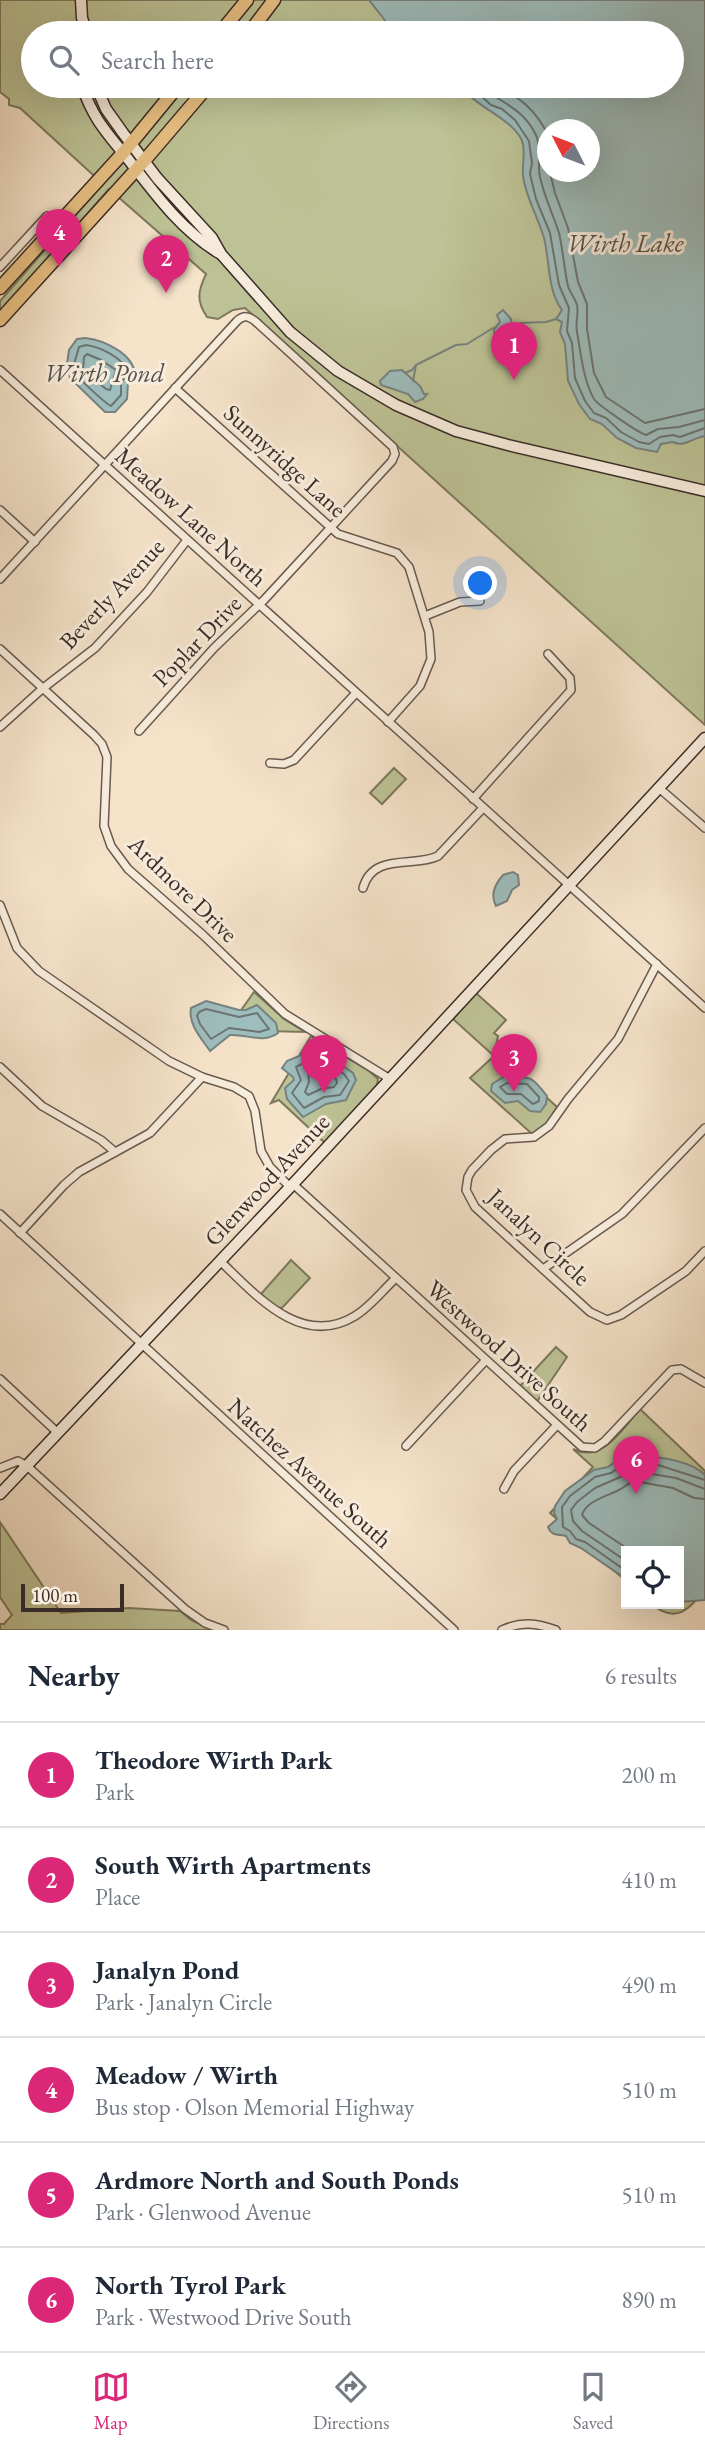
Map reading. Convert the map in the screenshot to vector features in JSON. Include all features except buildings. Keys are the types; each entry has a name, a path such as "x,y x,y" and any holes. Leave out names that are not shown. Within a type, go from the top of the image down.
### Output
{"main road":[{"path":"230,21 247,0"},
{"path":"257,21 274,0"},
{"path":"0,288 127,149 168,98"},
{"path":"0,320 198,98"}],"street":[{"path":"81,0 83,21"},
{"path":"87,98 103,131 127,149"},
{"path":"101,98 127,149 168,210 205,244 221,254 290,332 338,371 396,405 430,421 482,439 705,491"},
{"path":"0,267 47,216"},
{"name":"Poplar Drive","path":"139,731 392,461 395,454 390,444 250,317 237,321 174,388"},
{"name":"Meadow Lane North","path":"0,370 483,808"},
{"path":"0,579 174,388"},
{"name":"Sunnyridge Lane","path":"174,388 343,537 384,548 402,557 412,573 425,616 431,642 429,667 420,686 388,722"},
{"path":"0,510 35,542"},
{"name":"Beverly Avenue","path":"0,727 42,689 95,648 147,592 187,540"},
{"path":"425,616 460,602 480,601"},
{"name":"Ardmore Drive","path":"0,649 102,744 108,765 104,826 111,846 128,869 203,935 285,1014 390,1079"},
{"path":"473,799 571,690 570,678 548,654"},
{"path":"270,763 284,764 294,760 356,694"},
{"name":"Glenwood Avenue","path":"0,1494 291,1186 705,738"},
{"path":"659,788 705,828"},
{"path":"363,888 367,878 384,865 433,859 438,856 483,808 705,1008"},
{"path":"0,907 17,948 29,962 169,1061 202,1077 150,1133 72,1178 20,1233"},
{"name":"Janalyn Circle","path":"657,964 618,1039 549,1126 534,1137 510,1138 501,1142 468,1177 466,1190 475,1206 543,1269 590,1312 607,1320 621,1315 686,1271 705,1251"},
{"path":"0,1067 42,1106 101,1140 115,1152"},
{"name":"Westwood Drive South","path":"202,1077 234,1087 248,1096 255,1111 261,1151 270,1167 577,1445 586,1449 595,1448 605,1441 672,1370 681,1369 705,1382"},
{"path":"543,1269 622,1214 705,1128"},
{"name":"Natchez Avenue South","path":"0,1214 454,1630"},
{"path":"220,1261 274,1311 308,1324 336,1323 352,1318 395,1279"},
{"path":"406,1446 485,1361"},
{"path":"0,1379 58,1433"},
{"path":"504,1489 514,1471 556,1426"},
{"path":"0,1468 18,1461 27,1466 185,1609 205,1623 224,1630"},
{"path":"502,1630 532,1623 556,1630"}],"green space":[{"path":"0,0 705,0 705,725 245,308 233,310 218,319 207,317 199,296 206,274 109,189 0,313 0,301 103,184 20,108 9,105 9,99 0,92"},
{"path":"394,768 406,779 382,804 370,793"},
{"path":"254,992 284,1019 305,1032 227,1030"},
{"path":"476,993 506,1020 494,1033 498,1036 494,1056 453,1019"},
{"path":"311,1036 378,1079 377,1085 325,1143 279,1100 271,1103"},
{"path":"494,1056 521,1074 557,1107 547,1123 533,1133 470,1078"},
{"path":"291,1260 310,1278 282,1308 275,1307 261,1294"},
{"path":"556,1347 567,1357 536,1403 519,1387"},
{"path":"640,1409 705,1471 705,1591 681,1612 674,1614 658,1609 684,1609 684,1546 621,1546 621,1577 550,1513 593,1467 573,1449 593,1452 619,1434"},
{"path":"0,1522 61,1613 129,1608 180,1611 191,1620 213,1630 0,1630 0,1624 4,1624 12,1615 0,1597"}],"water":[{"name":"Wirth Lake","path":"369,0 705,0 705,436 681,444 661,444 657,452 636,448 617,438 602,424 590,419 579,404 568,381 565,344 560,332 562,322 556,319 562,310 551,284 544,238 525,184 523,144 514,129 472,98 684,98 684,21 385,21"},
{"path":"503,310 514,327 511,335 516,340 516,346 495,339 494,329 500,322 497,315"},
{"name":"Wirth Pond","path":"85,338 116,349 133,367 135,374 128,383 127,399 115,412 105,412 70,378 67,364 69,350 77,339"},
{"path":"402,370 427,394 423,399 415,402 408,394 381,385 380,381 390,371"},
{"path":"513,872 518,875 519,885 512,890 507,901 496,906 493,894 496,886 503,875"},
{"path":"206,1001 239,1010 257,1005 276,1023 278,1033 267,1038 230,1035 210,1051 191,1020 191,1008"},
{"path":"318,1048 353,1073 356,1080 346,1100 326,1104 303,1117 287,1099 285,1088 294,1080 282,1068 287,1061"},
{"path":"505,1076 525,1077 537,1084 547,1096 546,1104 540,1112 530,1111 518,1101 505,1103 491,1091 492,1084"},
{"path":"632,1455 681,1462 705,1475 705,1600 684,1602 684,1546 621,1546 621,1576 570,1543 566,1536 554,1534 548,1527 557,1519 555,1506 565,1491 594,1470 608,1467 622,1457"}],"waterway":[{"path":"520,323 556,319"},
{"path":"413,381 416,365 456,345 467,344 494,329"},
{"path":"405,373 415,366"}],"place":[{"name":"Meadow / Wirth","path":"59,267"},
{"name":"South Wirth Apartments","path":"166,293"},
{"name":"Theodore Wirth Park","path":"514,380"},
{"name":"Janalyn Pond","path":"514,1092"},
{"name":"Ardmore North and South Ponds","path":"324,1093"},
{"name":"North Tyrol Park","path":"636,1494"}]}
